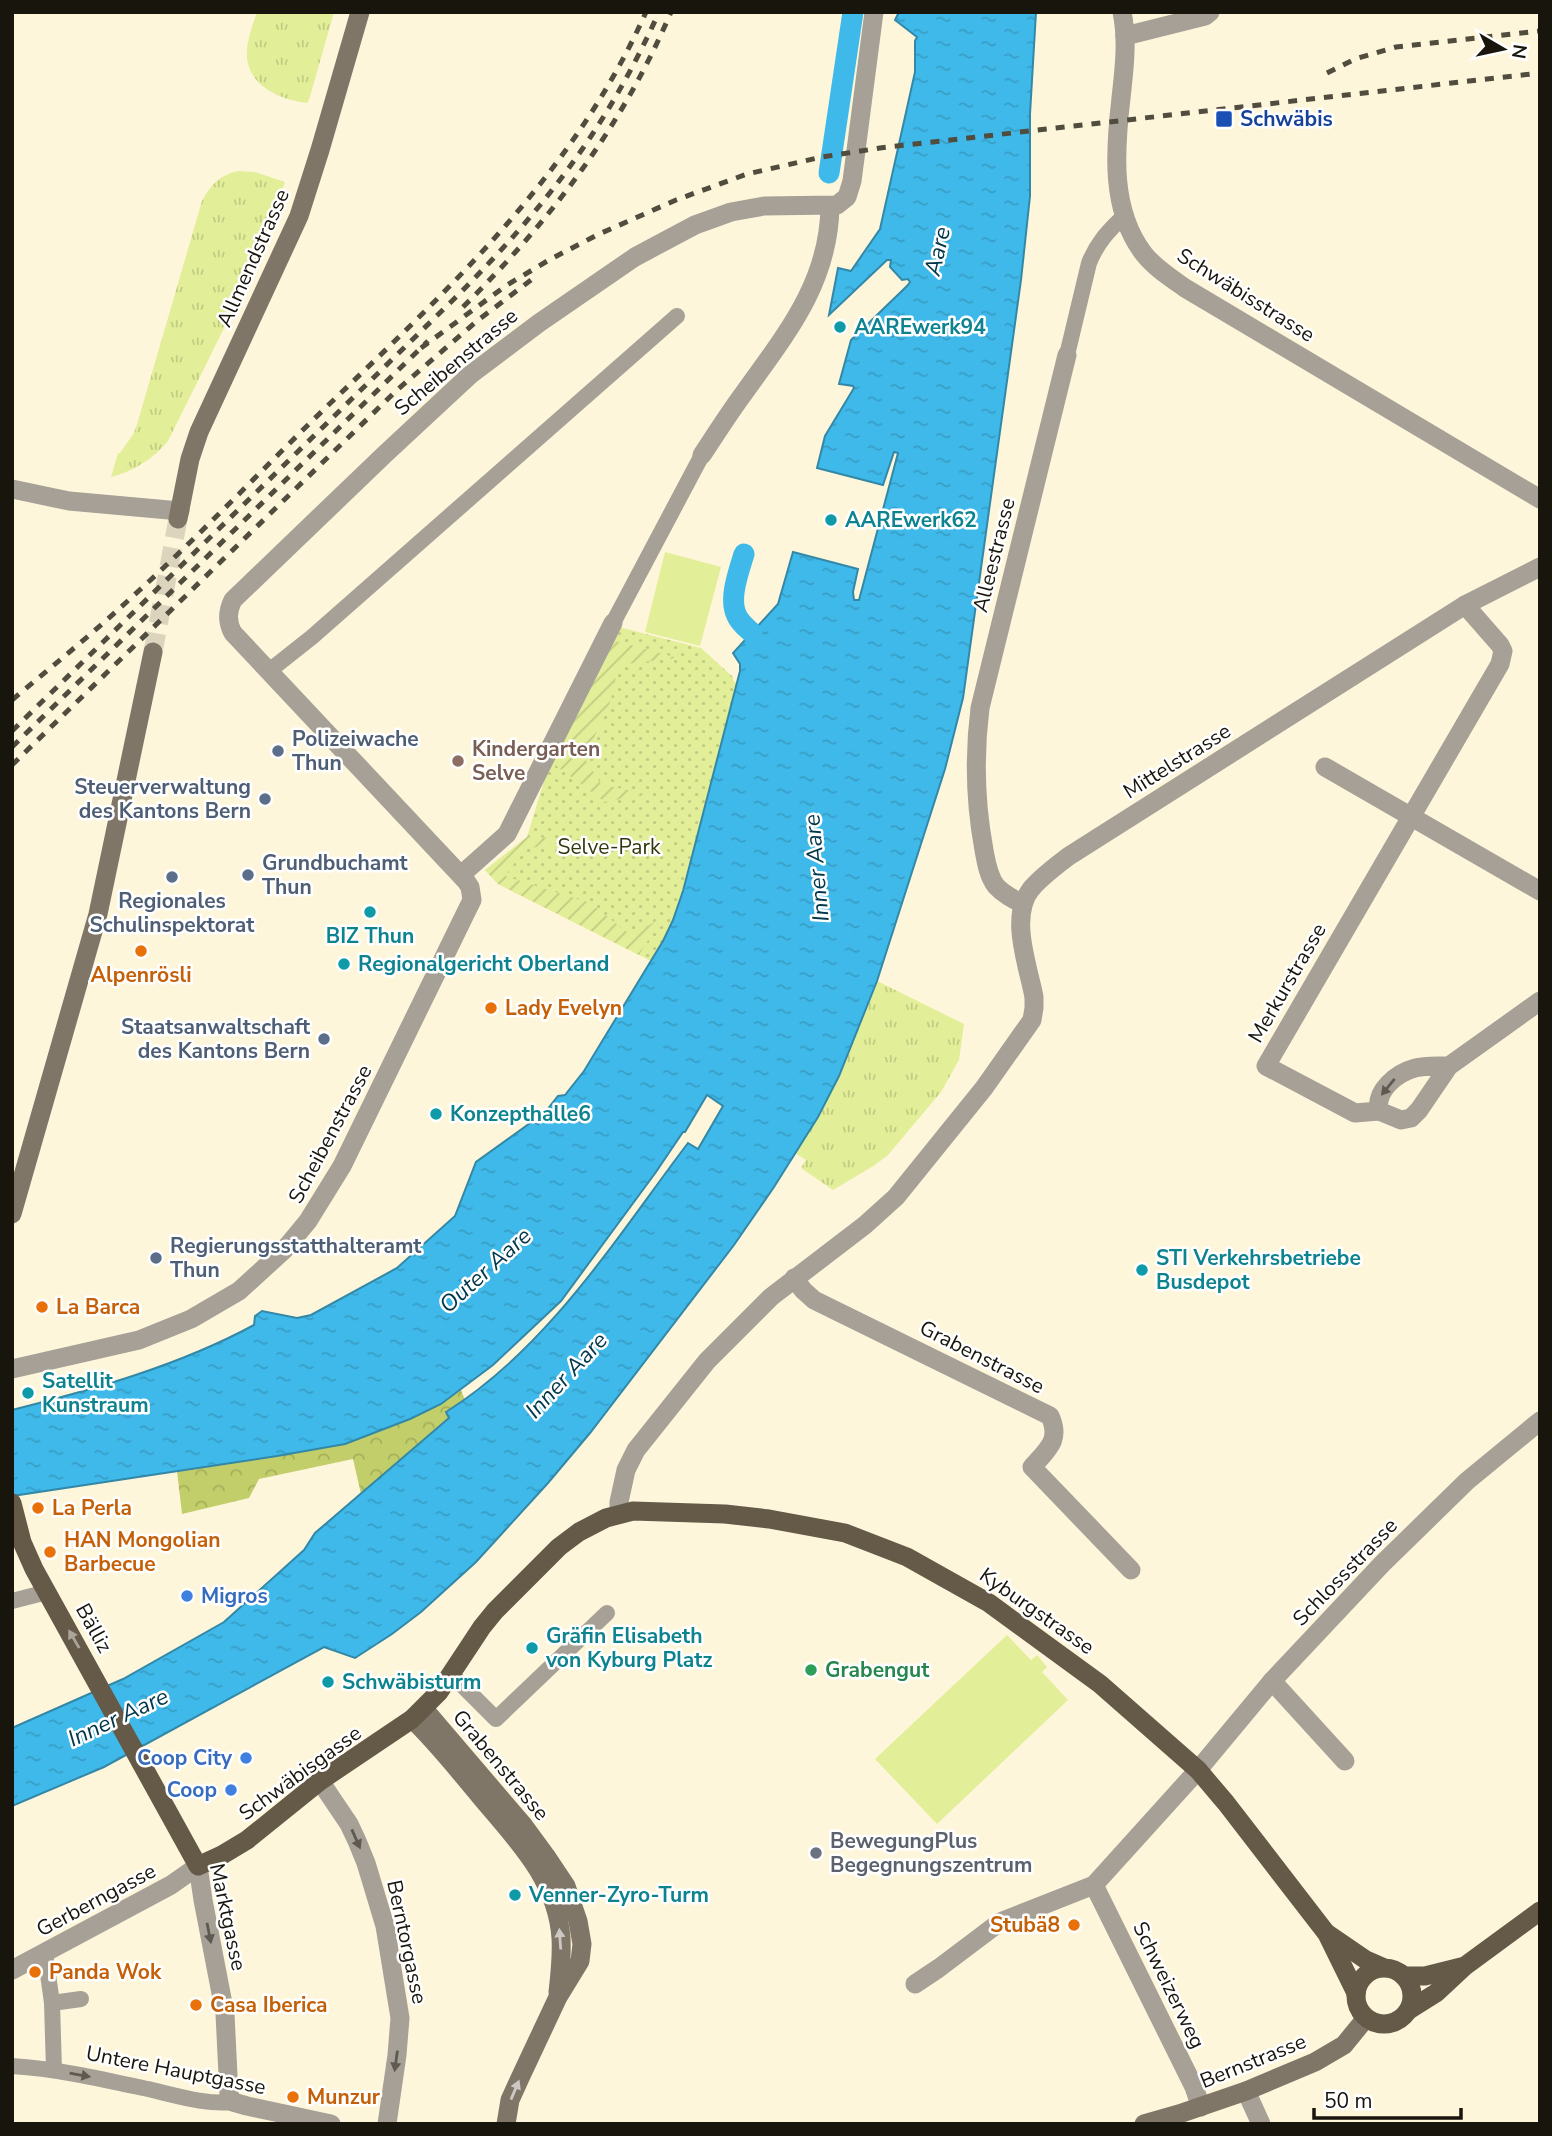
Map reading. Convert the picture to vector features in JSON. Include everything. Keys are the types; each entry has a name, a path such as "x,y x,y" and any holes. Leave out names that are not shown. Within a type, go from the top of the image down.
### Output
{"main road":[{"name":"Allmendstrasse","path":"179,515 190,459 203,422 299,216 360,12"},
{"path":"12,1214 100,904 153,652"},
{"name":"Bälliz","path":"13,1505 25,1549 136,1753"},
{"name":"Kyburgstrasse","path":"619,1514 657,1511 769,1518 845,1532 907,1557 989,1603 1120,1700 1198,1770 1226,1802 1327,1934 1356,1993"},
{"name":"Grabenstrasse","path":"506,2124 510,2100 558,1997 580,1961 582,1944 578,1921 566,1886 524,1826 418,1714 451,1674 495,1611 559,1547 586,1528 619,1514"},
{"name":"Schwäbisgasse","path":"198,1866 222,1856 247,1840 320,1781 418,1714"},
{"name":"Marktgasse","path":"136,1753 198,1866"},
{"path":"1409,2010 1436,1993 1465,1966 1540,1911"},
{"name":"Kyburgstrasse","path":"1327,1934 1382,1967"},
{"path":"1405,1976 1425,1976 1465,1966"},
{"path":"1382,1967 1394,1969 1405,1976 1412,1988 1412,2003 1404,2016 1390,2024 1373,2022 1366,2018 1358,2007 1356,1993 1358,1985 1367,1973 1382,1967"},
{"name":"Bernstrasse","path":"1144,2124 1201,2107 1287,2075 1344,2045 1366,2018"}],"street":[{"path":"461,875 507,834 613,623 702,455 784,338 815,282 829,233 830,206 844,201 852,181 874,12"},
{"name":"Schwäbisstrasse","path":"1122,12 1125,36 1116,148 1117,178 1124,216 1144,254 1164,274 1185,288 1540,499"},
{"path":"1125,36 1205,16 1210,12"},
{"name":"Scheibenstrasse","path":"12,1368 139,1340 191,1320 239,1291 284,1250 309,1221 342,1166 472,900 470,887 461,875 230,626 228,612 233,600 470,375 538,323 635,257 695,225 731,212 779,205 830,206"},
{"name":"Alleestrasse","path":"1023,904 994,884 986,864 979,822 976,776 976,737 980,708 1089,263 1101,239 1124,216"},
{"path":"269,671 312,637 677,316"},
{"path":"12,489 69,501 179,515"},
{"name":"Mittelstrasse","path":"1023,904 1032,889 1069,856 1465,606 1540,566"},
{"name":"Merkurstrasse","path":"1465,606 1500,645 1502,658 1266,1066 1354,1113 1379,1111 1401,1120 1411,1118 1449,1066 1540,1000"},
{"path":"1325,767 1540,891"},
{"path":"619,1514 626,1470 636,1450 707,1361 753,1313 897,1197 984,1088 1031,1020 1034,1008 1020,920 1023,904"},
{"path":"1379,1111 1380,1098 1391,1080 1416,1068 1449,1066"},
{"name":"Grabenstrasse","path":"794,1278 814,1300 1050,1416 1056,1429 1054,1441 1032,1467 1130,1570"},
{"name":"Schlossstrasse","path":"1198,1770 1272,1681 1381,1564 1467,1481 1540,1421"},
{"name":"Bälliz","path":"12,1601 47,1592"},
{"path":"451,1674 496,1719 607,1613"},
{"path":"1272,1681 1345,1760"},
{"path":"915,1984 1000,1922 1094,1885 1198,1770"},
{"name":"Berntorgasse","path":"320,1781 345,1817 357,1841 385,1926 400,2018 387,2124"},
{"name":"Gerberngasse","path":"12,1970 85,1935 115,1913 178,1881 198,1866"},
{"name":"Marktgasse","path":"198,1866 225,2014 228,2087 233,2102"},
{"name":"Schweizerweg","path":"1094,1885 1194,2087 1201,2107"},
{"path":"45,1953 52,2003 54,2070"},
{"path":"52,2003 81,1999"},
{"name":"Untere Hauptgasse","path":"12,2066 54,2070 188,2098 233,2102 331,2124"},
{"path":"1246,2091 1261,2124"}],"green space":[{"path":"257,12 334,12 307,103 275,94 257,81 251,72 247,50"},
{"path":"238,171 255,172 285,182 272,221 242,292 168,441 142,464 111,477 118,453 134,433 138,421 202,201 216,182"},
{"path":"665,552 721,567 700,646 645,632"},
{"name":"Selve-Park","path":"619,627 701,648 733,677 737,684 678,906 651,961 498,884 485,870 527,837 550,761"},
{"path":"612,640 678,658 617,665 606,713 583,756 601,784 645,794 605,802 550,761"},
{"path":"527,837 583,839 525,849 505,876 590,903 632,936 662,917 639,955 498,884 485,870"},
{"path":"877,981 964,1024 959,1060 941,1092 888,1155 833,1190 801,1168 806,1160 795,1153 818,1117 839,1076"},
{"path":"461,1390 465,1400 446,1411 449,1418 361,1494 353,1459 259,1479 249,1498 182,1514 177,1471 345,1444 410,1419 441,1404"},
{"name":"Grabengut","path":"1007,1635 1031,1660 1037,1655 1047,1667 1042,1672 1068,1700 937,1824 875,1759"}],"water":[{"path":"899,12 1036,12 1030,114 1030,196 1021,280 963,698 945,769 877,981 839,1076 818,1117 734,1245 590,1433 476,1562 421,1612 355,1658 324,1647 104,1767 12,1806 12,1728 123,1679 224,1622 304,1550 315,1533 449,1418 446,1412 483,1386 549,1323 607,1253 688,1143 698,1149 723,1106 707,1095 685,1132 561,1301 493,1365 441,1404 345,1444 12,1496 12,1410 105,1385 196,1353 254,1325 255,1316 262,1311 297,1318 311,1315 397,1268 455,1216 476,1162 533,1121 538,1124 558,1096 565,1095 584,1071 663,941 683,891 740,671 740,664 733,653 778,604 793,552 858,569 853,592 854,600 859,600 898,453 894,452 883,485 817,468 825,436 854,388 839,384 851,340 910,282 908,279 902,280 890,267 891,260 887,260 829,315 838,268 851,271 880,229 915,72 917,37 895,20"}],"waterway":[{"path":"829,173 853,12"},
{"path":"744,554 735,585 734,602 738,619 752,633"}],"tunnel":[{"path":"153,652 178,519"}],"railway":[{"path":"12,700 94,631 170,561 456,280 542,182 581,129 615,73 646,12"},
{"path":"12,731 455,298 517,232 545,199 595,130 618,93 659,12"},
{"path":"463,307 526,240 582,170 630,94 671,12"},
{"path":"1327,73 1355,59 1396,47 1540,31"},
{"path":"421,348 507,285 549,260 597,235 676,200 747,174 822,157 880,148 1540,73"},
{"path":"12,765 397,390 477,321 531,280"},
{"path":"12,747 428,341"}],"place":[{"name":"Schwäbis","path":"1224,119"},
{"name":"AAREwerk94","path":"840,327"},
{"name":"AAREwerk62","path":"831,520"},
{"name":"Polizeiwache Thun","path":"278,751"},
{"name":"Kindergarten Selve","path":"458,761"},
{"name":"Steuerverwaltung des Kantons Bern","path":"265,799"},
{"name":"Grundbuchamt Thun","path":"248,875"},
{"name":"Regionales Schulinspektorat","path":"172,877"},
{"name":"BIZ Thun","path":"370,912"},
{"name":"Alpenrösli","path":"141,951"},
{"name":"Regionalgericht Oberland","path":"344,964"},
{"name":"Lady Evelyn","path":"491,1008"},
{"name":"Staatsanwaltschaft des Kantons Bern","path":"324,1039"},
{"name":"Konzepthalle6","path":"436,1114"},
{"name":"Regierungsstatthalteramt Thun","path":"156,1258"},
{"name":"STI Verkehrsbetriebe Busdepot","path":"1142,1270"},
{"name":"La Barca","path":"42,1307"},
{"name":"Satellit Kunstraum","path":"28,1393"},
{"name":"La Perla","path":"38,1508"},
{"name":"HAN Mongolian Barbecue","path":"50,1552"},
{"name":"Migros","path":"187,1596"},
{"name":"Gräfin Elisabeth von Kyburg Platz","path":"532,1648"},
{"name":"Grabengut","path":"811,1670"},
{"name":"Schwäbisturm","path":"328,1682"},
{"name":"Coop City","path":"246,1758"},
{"name":"Coop","path":"231,1790"},
{"name":"BewegungPlus Begegnungszentrum","path":"816,1853"},
{"name":"Venner-Zyro-Turm","path":"515,1895"},
{"name":"Stubä8","path":"1074,1925"},
{"name":"Panda Wok","path":"35,1972"},
{"name":"Casa Iberica","path":"196,2005"},
{"name":"Munzur","path":"293,2097"}],"water label":[{"name":"Aare","path":"937,251"},
{"name":"Inner Aare","path":"816,868"},
{"name":"Outer Aare","path":"485,1270"},
{"name":"Inner Aare","path":"566,1375"},
{"name":"Inner Aare","path":"118,1717"}]}
